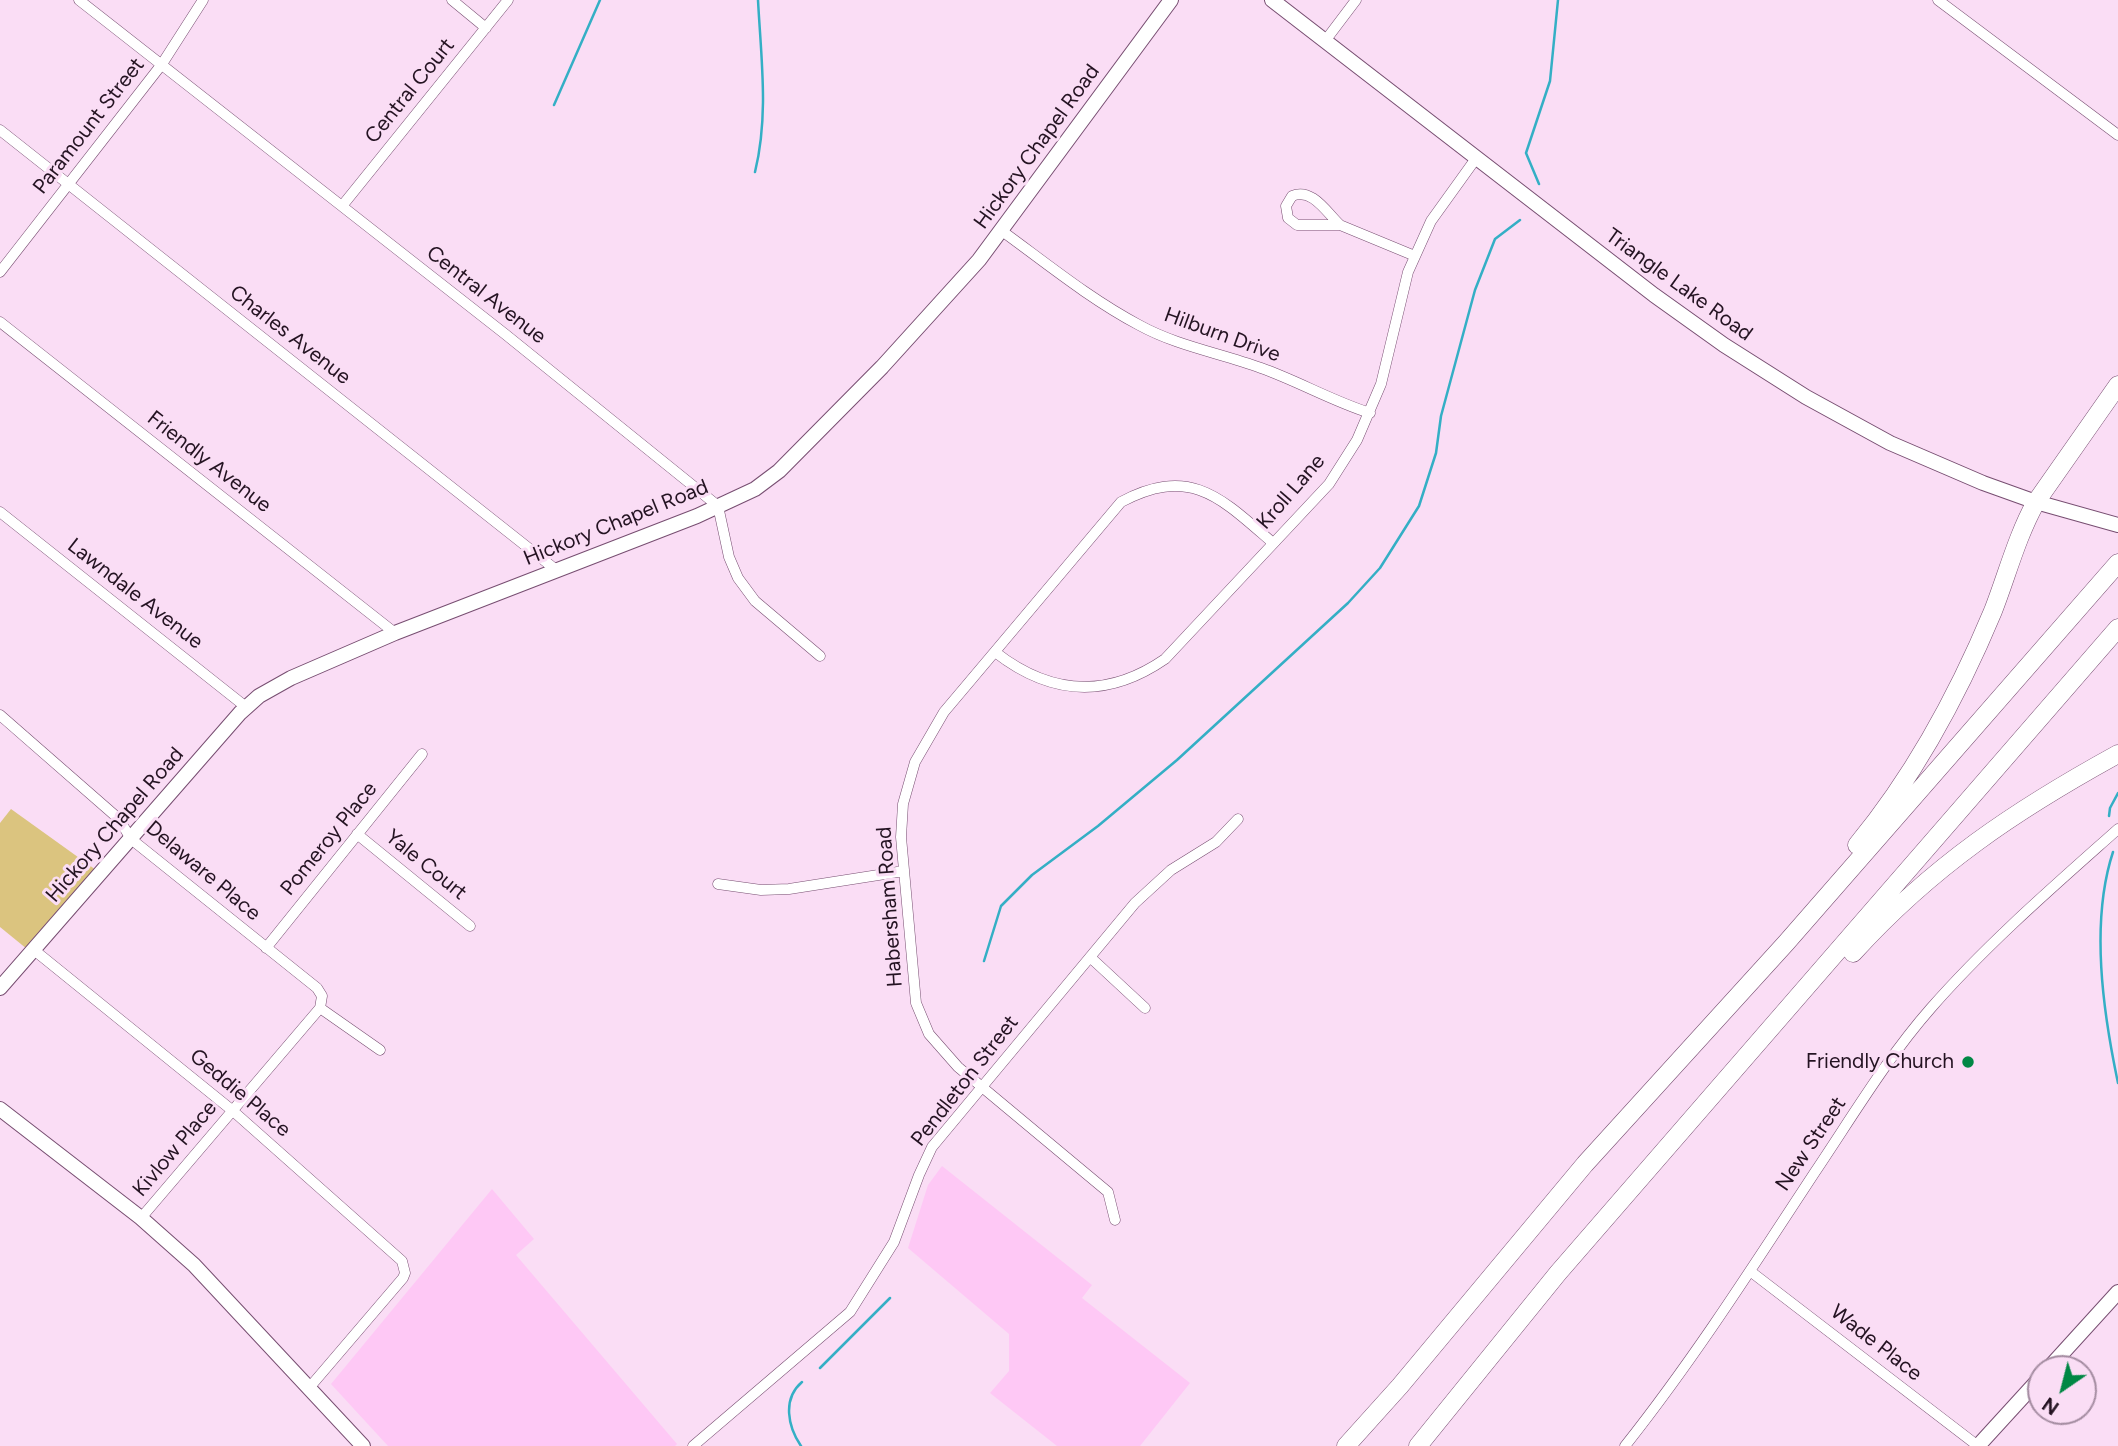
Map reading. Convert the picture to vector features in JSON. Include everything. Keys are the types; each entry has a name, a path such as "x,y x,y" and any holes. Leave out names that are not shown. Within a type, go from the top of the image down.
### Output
{"highway":[{"path":"1786,943 1801,911 1869,830 1932,738 1967,671 2036,502 2118,385"},
{"path":"1346,1446 1400,1386 1585,1164 1786,943 2118,563"},
{"path":"1418,1446 1558,1273 2118,628"},
{"path":"1779,1021 1813,998 1876,927 1956,856 2025,807 2118,754"},
{"path":"1360,1446 1400,1386"},
{"path":"1433,1446 1453,1420 1464,1389"}],"street":[{"name":"Central Avenue","path":"79,0 718,506"},
{"name":"Paramount Street","path":"0,272 162,64 203,0"},
{"path":"452,0 486,28"},
{"name":"Central Court","path":"342,206 508,0"},
{"name":"Hickory Chapel Road","path":"0,988 246,707 259,696 291,678 395,633 718,506 755,489 795,457 979,260 1171,0"},
{"name":"Triangle Lake Road","path":"1272,0 1477,157 1572,234 1724,345 1805,397 1890,443 1983,483 2036,502 2113,524"},
{"path":"1325,41 1356,0"},
{"path":"1938,0 2118,135"},
{"name":"Charles Avenue","path":"0,130 555,569"},
{"name":"Kroll Lane","path":"995,652 1027,674 1062,685 1096,687 1131,678 1165,659 1329,484 1357,440 1381,384 1405,284 1415,256 1431,221 1477,157"},
{"path":"1339,225 1306,194 1298,193 1292,196 1286,206 1288,218 1297,225 1339,225 1415,256"},
{"name":"Hilburn Drive","path":"1002,231 1106,306 1141,326 1175,342 1264,369 1370,413"},
{"name":"Friendly Avenue","path":"0,322 395,633"},
{"name":"Habersham Road","path":"1115,1220 1108,1192 958,1067 929,1034 916,1003 901,837 904,804 915,762 944,712 1121,502 1139,493 1171,486 1206,492 1226,502 1273,543"},
{"path":"718,506 729,557 738,578 755,601 820,656"},
{"name":"Lawndale Avenue","path":"0,512 246,707"},
{"name":"Delaware Place","path":"0,715 119,819 131,839 317,988 322,996 320,1008 380,1050"},
{"name":"Pomeroy Place","path":"266,948 422,754"},
{"name":"Pendleton Street","path":"693,1446 850,1312 894,1242 932,1147 1135,903 1171,870 1216,842 1238,819"},
{"name":"New Street","path":"1625,1446 1662,1400 1896,1053 1931,1008 2038,900 2118,829"},
{"name":"Yale Court","path":"357,834 470,926"},
{"path":"718,884 775,890 904,871"},
{"name":"Geddie Place","path":"34,950 233,1111 399,1257 405,1267 403,1278 309,1388"},
{"path":"1090,957 1145,1008"},
{"name":"Kivlow Place","path":"141,1219 320,1008"},
{"path":"0,1109 141,1219 194,1265 363,1446"},
{"name":"Wade Place","path":"1750,1271 1978,1446"},
{"path":"2061,1355 2118,1292"},
{"path":"1978,1446 2027,1392"}],"shaded area":[{"path":"11,809 96,870 27,949 0,927 0,823"},
{"path":"942,1166 1092,1285 1082,1298 1190,1383 1140,1446 1057,1446 990,1393 1009,1371 1009,1334 908,1248 928,1185"},
{"path":"492,1189 534,1239 516,1255 677,1444 675,1446 388,1446 331,1384"}],"waterway":[{"path":"554,105 600,0"},
{"path":"755,172 763,108 758,0"},
{"path":"1539,184 1526,153 1550,81 1558,0"},
{"path":"984,961 1001,906 1032,875 1098,826 1177,760 1348,603 1380,568 1419,506 1436,453 1441,416 1475,290 1495,239 1520,220"},
{"path":"2109,816 2118,793"},
{"path":"2113,852 2102,908 2101,967 2118,1083"},
{"path":"820,1368 890,1298"},
{"path":"801,1446 790,1422 789,1405 802,1382"}],"place":[{"name":"Friendly Church","path":"1968,1062"}]}
